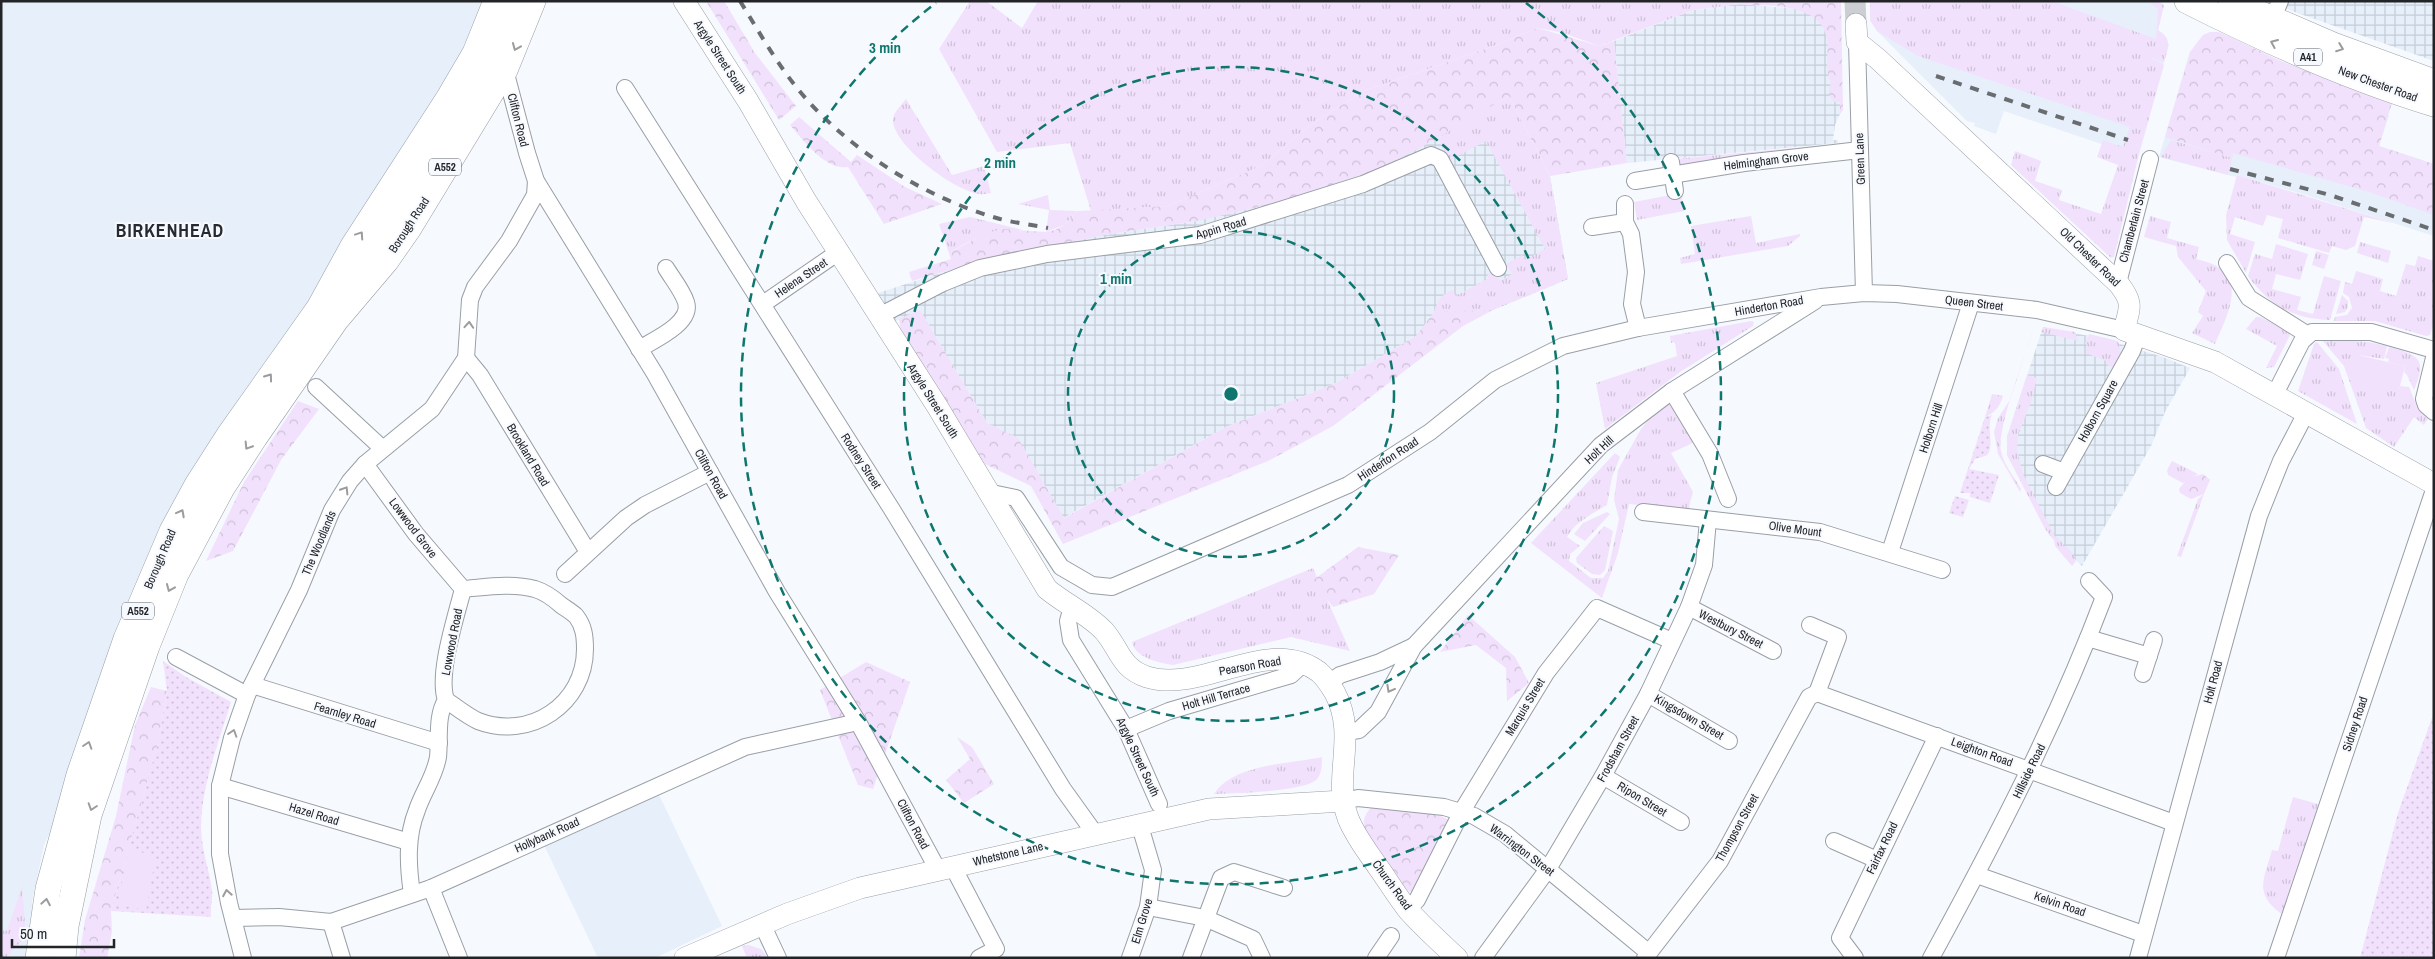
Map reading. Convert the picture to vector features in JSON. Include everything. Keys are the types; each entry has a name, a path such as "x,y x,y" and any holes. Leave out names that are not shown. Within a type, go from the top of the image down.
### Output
{"highway":[{"name":"Borough Road","path":"328,314 353,246 405,167 475,53 496,1"},
{"name":"Borough Road","path":"36,955 48,889 79,775 126,638 172,531 197,485 229,435 328,314 386,261 400,241 506,70 533,1"},
{"name":"New Chester Road","path":"2187,1 2257,35 2328,65 2434,104"},
{"name":"New Chester Road","path":"2231,1 2276,11 2333,45 2434,82"},
{"name":"A552","path":"63,958 66,926 89,816 147,646 176,574 222,488 328,314"}],"main road":[{"name":"Borough Road","path":"328,314 479,82 500,40 515,1"},
{"name":"Argyle Street South","path":"684,1 748,101 806,201 840,251 1043,584 1060,600 1072,607"},
{"name":"Old Chester Road","path":"1856,33 1885,65 2118,283 2128,296 2131,304 2131,332"},
{"path":"2131,332 2215,362 2434,484"},
{"name":"Pearson Road","path":"1072,607 1094,621 1106,633 1119,656 1131,669 1147,677 1166,680 1197,677 1276,660 1295,660 1319,672 1329,683 1341,705 1346,732 1343,802"},
{"name":"Whetstone Lane","path":"685,958 762,924 860,888 1208,810 1343,802"},
{"name":"Church Road","path":"1343,802 1358,839 1408,909 1456,958"}],"street":[{"name":"Green Lane","path":"1856,33 1864,293"},
{"name":"Clifton Road","path":"506,70 536,181 639,349 777,592 996,949 979,958"},
{"name":"Rodney Street","path":"625,88 763,304 1082,817 1096,836"},
{"name":"Helmingham Grove","path":"1635,181 1671,168 1744,163 1860,150"},
{"name":"Appin Road","path":"879,316 943,283 980,268 1047,254 1200,235 1363,184 1431,155 1440,159 1498,268"},
{"name":"Chamberlain Street","path":"2118,283 2150,158"},
{"path":"1671,168 1675,191"},
{"name":"The Woodlands","path":"243,958 220,854 220,786 232,738 250,690 299,590 332,510 350,481 365,464 432,409 466,358 470,300 485,272 509,241 535,195 536,181"},
{"path":"1625,204 1625,222 1630,234 1636,272 1632,304 1638,328"},
{"path":"1592,227 1625,222"},
{"name":"Helena Street","path":"763,304 840,251"},
{"path":"2227,263 2248,298 2308,335"},
{"path":"639,349 678,325 686,310 687,302 666,268"},
{"name":"Queen Street","path":"1821,297 1864,293 1897,294 2037,310 2131,332"},
{"name":"Hinderton Road","path":"987,492 1016,498 1061,567 1092,585 1112,587 1348,485 1430,432 1495,380 1562,346 1638,328 1821,297"},
{"name":"Holt Hill","path":"1346,732 1359,730 1378,712 1414,646 1601,445 1672,391 1821,297"},
{"name":"Holborn Hill","path":"1890,552 1971,303"},
{"path":"2275,394 2308,335 2319,330 2371,332 2434,350"},
{"name":"Holborn Square","path":"2056,487 2132,351 2131,332"},
{"name":"Brookland Road","path":"466,358 480,375 573,532 588,552"},
{"path":"2434,358 2424,399 2426,405 2434,412"},
{"path":"316,387 383,449"},
{"path":"1672,391 1710,454 1728,499"},
{"name":"Holt Road","path":"2138,958 2143,934 2259,516 2280,465 2306,413"},
{"name":"Lowwood Grove","path":"365,464 416,534 463,589"},
{"path":"2043,464 2064,472"},
{"path":"565,574 626,518 645,505 710,472"},
{"name":"Sidney Road","path":"2276,958 2434,490"},
{"name":"Olive Mount","path":"1643,512 1820,532 1890,552 1942,570"},
{"name":"Frodsham Street","path":"1483,958 1548,869 1603,776 1648,694 1689,607 1704,565 1708,520"},
{"name":"Hillside Road","path":"1931,958 1977,875 2031,770 2088,638 2104,597 2089,581"},
{"path":"446,700 478,720 500,726 526,726 555,711 570,697 581,676 585,656 585,634 576,617 548,594 535,589 508,585 463,589"},
{"name":"Lowwood Road","path":"412,894 409,873 409,842 416,812 438,758 441,708 446,700 444,694 446,661 463,589"},
{"name":"Argyle Street South","path":"1072,607 1068,621 1072,640 1126,728 1159,804"},
{"name":"Westbury Street","path":"1689,607 1773,650"},
{"name":"Marquis Street","path":"1408,909 1417,900 1462,811 1546,673 1597,608 1672,641"},
{"path":"1810,625 1838,637 1817,693"},
{"path":"2088,638 2149,656"},
{"path":"2143,674 2154,640"},
{"name":"Holt Hill","path":"1329,683 1340,675 1380,662 1414,646"},
{"name":"Fearnley Road","path":"176,657 250,690 438,742"},
{"name":"Holt Hill Terrace","path":"1126,728 1169,711 1290,675 1304,663"},
{"name":"Leighton Road","path":"1817,693 2174,823"},
{"name":"Thompson Street","path":"1647,955 1720,861 1809,697 1817,693"},
{"name":"Kingsdown Street","path":"1648,694 1729,740"},
{"name":"Hollybank Road","path":"233,918 280,917 331,922 430,888 745,747 858,722"},
{"name":"Fairfax Road","path":"1855,958 1840,938 1937,736"},
{"name":"Ripon Street","path":"1603,776 1681,822"},
{"name":"Hazel Road","path":"220,786 409,842"},
{"name":"Warrington Street","path":"1343,802 1358,798 1462,811 1505,834 1647,955"},
{"name":"Elm Grove","path":"1130,958 1148,907 1153,870 1140,826"},
{"path":"1834,842 1877,860"},
{"path":"1191,958 1221,878 1234,872 1284,888"},
{"name":"Kelvin Road","path":"1977,875 2143,934"},
{"path":"430,888 459,958"},
{"path":"1148,907 1205,918 1253,939 1262,958"},
{"path":"331,922 342,958"},
{"path":"762,924 778,958"}],"shaded area":[{"path":"1,1 486,1 478,27 386,172 59,813 44,845 32,901 33,945 25,958 1,958"},
{"path":"1870,1 2158,1 2164,5 2156,39 2169,44 2139,154 2122,151 2004,111 1996,134 1974,126 1975,123 1967,121 1877,31 1870,20"},
{"path":"2274,1 2434,1 2434,61 2292,11"},
{"path":"1740,4 1798,9 1841,20 1840,114 1835,125 1833,140 1838,140 1838,143 1627,163 1614,41 1693,10"},
{"path":"2190,52 2389,115 2379,146 2434,164 2434,236 2237,175 2236,177 2159,157"},
{"path":"1458,124 1550,176 1568,279 1493,310 1416,336 1336,383 1226,427 1063,518 1018,438 987,423 920,310 894,322 878,293 972,263 1014,253 1098,236 1196,221"},
{"path":"2043,327 2104,339 2163,357 2190,368 2165,412 2151,446 2082,566 2050,536 2007,451 2007,437"},
{"path":"659,795 722,926 655,958 598,958 544,845"}],"green space":[{"path":"706,1 724,1 755,53 796,106 779,120"},
{"path":"970,1 986,1 1022,28 1038,1 1736,1 1740,4 1693,10 1599,46 1563,33 1538,28 1491,47 1364,91 1313,123 1261,166 1168,206 1091,211 1070,143 997,152 939,49"},
{"path":"1736,1 1841,1 1843,110 1840,114 1840,102 1834,102 1829,93 1831,83 1827,67 1827,41 1823,28 1816,19 1793,9 1779,6 1740,4"},
{"path":"1870,1 2051,1 2156,39 2158,9 2148,1 2158,1 2164,5 2158,30 2168,40 2168,48 2164,62 2149,57 2164,65 2139,154 2114,257 2111,258 2011,165 2015,151 2041,161 2035,181 2062,190 2059,200 2101,214 2118,165 2097,157 2103,140 2123,147 2130,127 1918,56 1877,31 1870,20"},
{"path":"1538,28 1599,46 1614,41 1627,163 1550,176 1509,96 1396,160 1356,177 1317,190 1216,217 1049,246 980,262 912,281 909,272 951,259 949,253 986,233 1003,229 1046,232 1055,230 1064,225 1078,211 1168,206 1261,166 1313,123 1364,91 1491,47"},
{"path":"2210,32 2219,32 2281,61 2392,103 2379,146 2434,164 2434,215 2369,192 2233,153 2232,158 2165,137 2190,52 2203,35"},
{"path":"1509,96 1550,176 1568,279 1493,310 1434,312 1442,296 1448,292 1452,290 1456,296 1489,278 1487,275 1494,270 1500,281 1512,274 1506,264 1522,255 1525,260 1545,249 1486,141 1450,160 1438,139 1458,124"},
{"path":"906,99 952,175 984,166 991,193 980,194 956,185 926,165 902,141 895,129 893,118"},
{"path":"799,117 851,162 857,155 905,187 942,204 884,224 848,167 840,167 824,160 816,154 790,125"},
{"path":"2171,140 2232,158 2228,175 2161,157"},
{"path":"1826,145 1757,157 1680,166 1675,159"},
{"path":"2237,175 2393,223 2364,217 2355,246 2346,250 2332,246 2329,253 2278,238 2283,219 2267,215 2263,226 2235,217 2230,234 2255,242 2246,273 2227,240 2226,215"},
{"path":"1681,193 1684,211 1637,220 1634,202"},
{"path":"1048,195 1050,210 1078,211 1064,225 1046,232 1049,210 1018,204"},
{"path":"1751,216 1756,243 1800,234 1800,236 1788,246 1681,264 1680,258 1695,254 1691,226"},
{"path":"2150,216 2171,222 2167,238 2199,247 2196,259 2218,267 2226,274 2231,283 2230,304 2215,344 2192,333 2203,316 2198,312 2206,291 2178,257 2176,246 2144,237"},
{"path":"970,217 1023,230 1002,231 984,235 949,253 939,224"},
{"path":"2360,242 2391,251 2388,263 2357,253"},
{"path":"2276,244 2308,254 2300,280 2276,274 2272,289 2301,297 2297,310 2313,314 2324,276 2341,281 2330,320 2305,317 2283,308 2264,295 2248,276 2255,254 2272,259"},
{"path":"2316,251 2329,255 2324,269 2312,265"},
{"path":"2418,256 2434,261 2434,322 2430,335 2426,336 2375,321 2334,321 2335,317 2347,315 2352,308 2349,297 2343,293 2345,282 2352,284 2356,271 2383,279 2380,291 2396,296 2406,264 2415,266"},
{"path":"2342,295 2348,301 2348,307 2345,312 2336,314"},
{"path":"920,310 987,423 1018,438 1064,518 1226,427 1336,383 1416,336 1434,312 1493,310 1463,326 1333,426 1268,461 1063,544 1031,486 985,464 901,335 899,319"},
{"path":"2256,317 2260,317 2288,331 2290,335 2274,367 2266,368 2277,346 2246,329"},
{"path":"1754,322 1753,326 1680,372 1605,429 1596,383 1677,356 1675,342 1671,343 1670,336"},
{"path":"2043,327 2075,332 2078,341 2041,332"},
{"path":"2089,334 2118,341 2121,352 2116,369 2107,365 2106,361 2086,353 2087,345 2085,344"},
{"path":"2322,340 2368,342 2387,346 2384,359 2358,355 2399,390 2400,386 2409,387 2418,409 2428,419 2424,425 2414,417 2394,447 2366,428 2344,366"},
{"path":"2317,342 2339,369 2357,424 2298,391 2314,344"},
{"path":"2389,347 2418,359 2420,371 2414,390 2404,372 2405,366 2388,362 2389,359 2385,358"},
{"path":"2358,355 2405,366 2399,390 2352,379"},
{"path":"2027,375 2037,378 2031,402 2018,435 2017,449 2023,474 2049,525 2055,536 2071,551 2076,561 2072,566 2055,546 2054,540 2045,529 2007,455 2007,437"},
{"path":"1992,394 2003,396 1997,409 1985,417"},
{"path":"2010,399 2003,425 2001,451 2007,466 2021,489 2020,492 1998,454 1994,432 1998,418"},
{"path":"1674,400 1697,441 1671,453 1693,492 1688,510 1629,504 1618,553 1602,598 1531,543 1615,453 1620,457 1612,477 1607,505 1579,523 1567,537 1580,546 1570,554 1569,561 1591,578 1603,578 1608,571 1619,519 1614,500 1618,470 1641,429 1653,414"},
{"path":"298,401 319,409 281,460 233,551 206,561 244,482"},
{"path":"1992,415 1990,420 1991,443 1989,452 1985,456 1975,459 1969,469 1999,475 1990,503 1970,497 1970,493 1960,493 1985,417"},
{"path":"2172,461 2198,474 2183,483 2168,475 2167,470"},
{"path":"2203,474 2210,480 2204,494 2191,499 2180,493 2179,489 2188,478"},
{"path":"2204,494 2181,557 2177,556 2198,499"},
{"path":"1955,496 1969,500 1963,517 1949,513"},
{"path":"1607,512 1610,514 1585,541 1574,534 1583,523"},
{"path":"1604,526 1613,531 1605,570 1600,575 1592,574 1577,563 1576,558"},
{"path":"1358,547 1399,555 1374,594 1333,607 1312,581"},
{"path":"1313,568 1350,651 1291,637 1173,665 1149,659 1134,648 1132,642"},
{"path":"1468,615 1515,657 1529,683 1507,701 1506,668 1476,645 1440,652"},
{"path":"163,661 186,677 231,702 212,763 202,810 202,842 212,890 211,917 111,911 157,747 167,691"},
{"path":"866,662 910,682 873,789 858,785 820,690"},
{"path":"151,687 167,691 157,748 111,911 112,932 107,958 79,958 85,920 116,816 135,725"},
{"path":"2434,712 2434,958 2360,958 2398,813"},
{"path":"957,737 972,747 994,784 964,803 946,780 970,759"},
{"path":"1322,757 1320,774 1317,779 1299,787 1214,794 1223,784 1235,776 1249,771 1264,766"},
{"path":"2293,797 2325,806 2286,917 2269,902 2263,887 2272,850 2278,851"},
{"path":"1371,807 1401,809 1437,815 1451,822 1414,894 1407,890 1391,874 1370,842 1364,822"},
{"path":"128,850 156,855 146,910 118,905"},
{"path":"22,887 26,936 6,958 1,958 3,930 7,931"},
{"path":"748,945 761,949 768,958 747,958 742,946"}],"tunnel":[{"path":"1855,1 1856,24"}],"railway":[{"path":"740,1 789,78 808,101 849,140 872,157 896,173 947,200 1000,219 1048,228"},
{"path":"1936,76 2128,140"},
{"path":"2230,169 2330,195 2434,230"}],"district":[{"name":"BIRKENHEAD","path":"170,231"}]}
